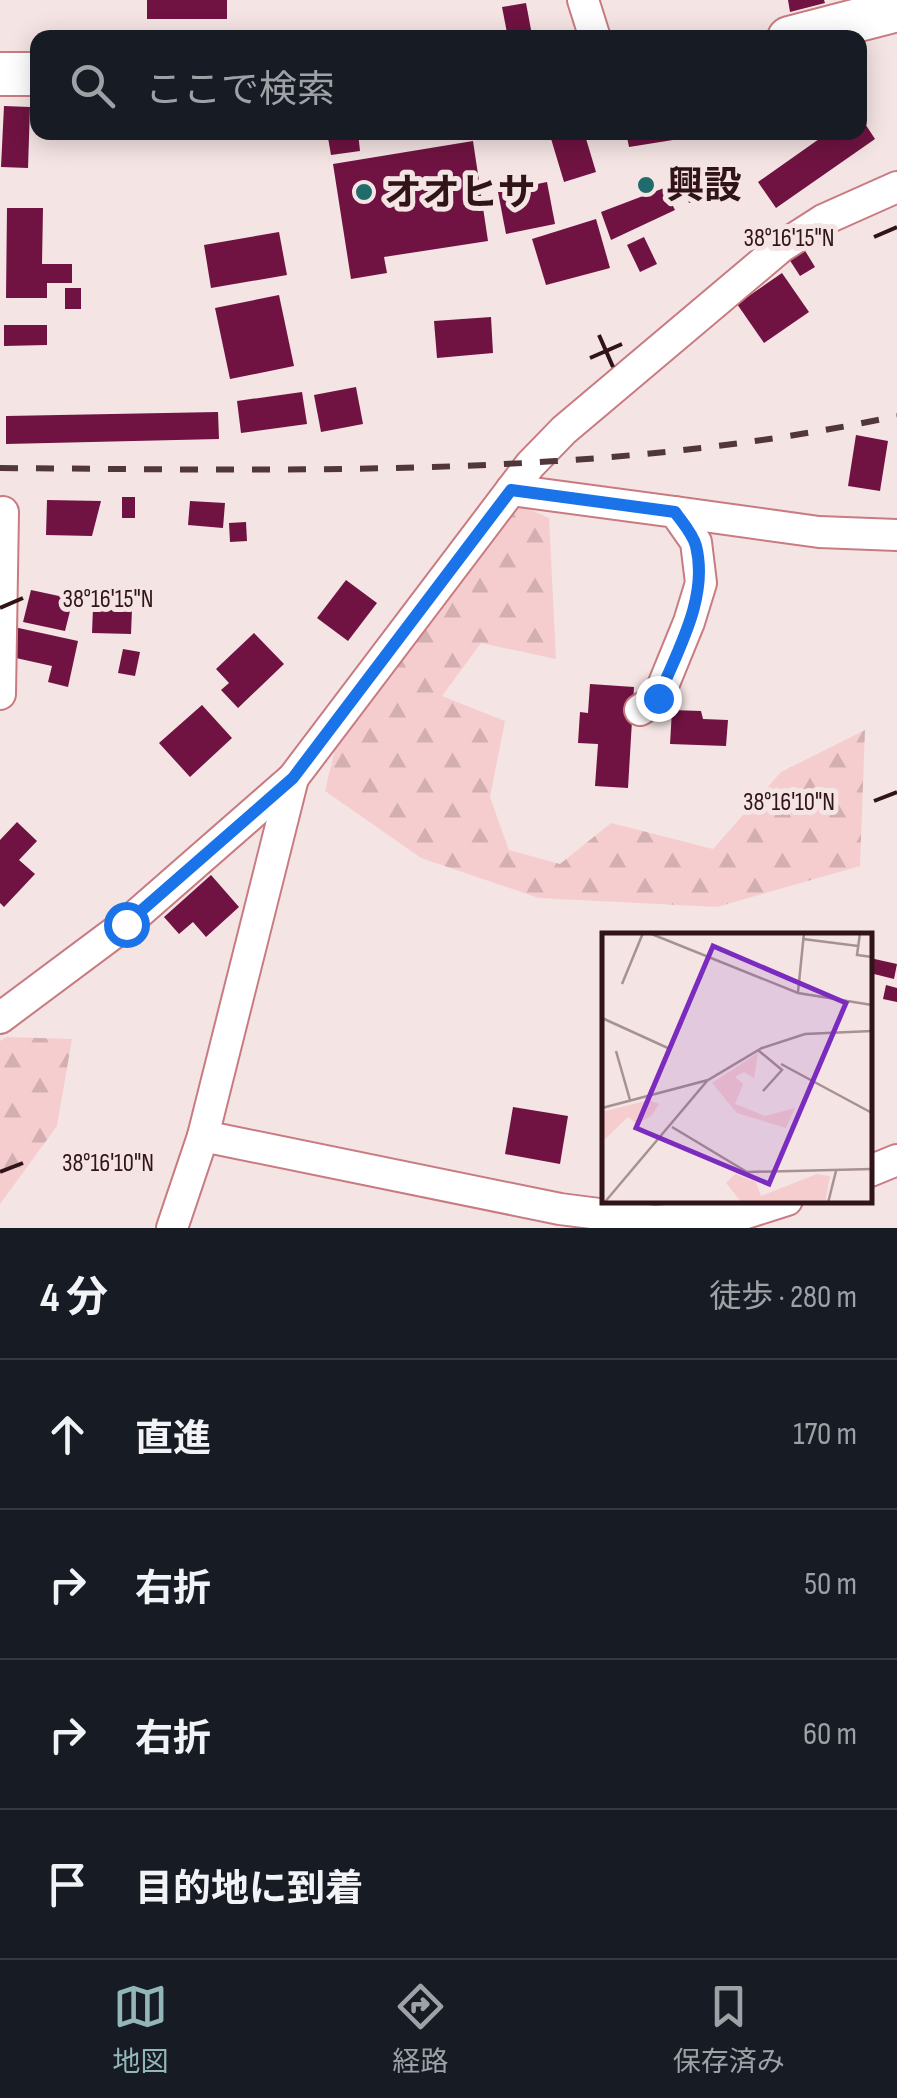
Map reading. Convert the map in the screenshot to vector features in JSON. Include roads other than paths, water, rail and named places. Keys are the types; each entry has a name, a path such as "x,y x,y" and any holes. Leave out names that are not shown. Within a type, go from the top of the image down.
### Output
{"highway":[{"path":"820,30 897,10"},
{"path":"0,74 30,74"}],"street":[{"path":"583,0 592,30"},
{"path":"0,1018 126,924 293,778 530,465 564,430 781,247 823,220 897,188"},
{"path":"511,490 819,532 897,535"},
{"path":"0,694 3,512"},
{"path":"640,710 658,698 690,622 700,584 696,542 675,512"},
{"path":"172,1228 202,1136 293,778"},
{"path":"202,1136 560,1209 654,1221 743,1214 778,1203"},
{"path":"872,1170 897,1160"}],"railway":[{"path":"0,468 338,469 562,461 786,436 897,416"}],"place":[{"name":"興設","path":"646,185"},
{"name":"オオヒサ","path":"364,192"}]}
